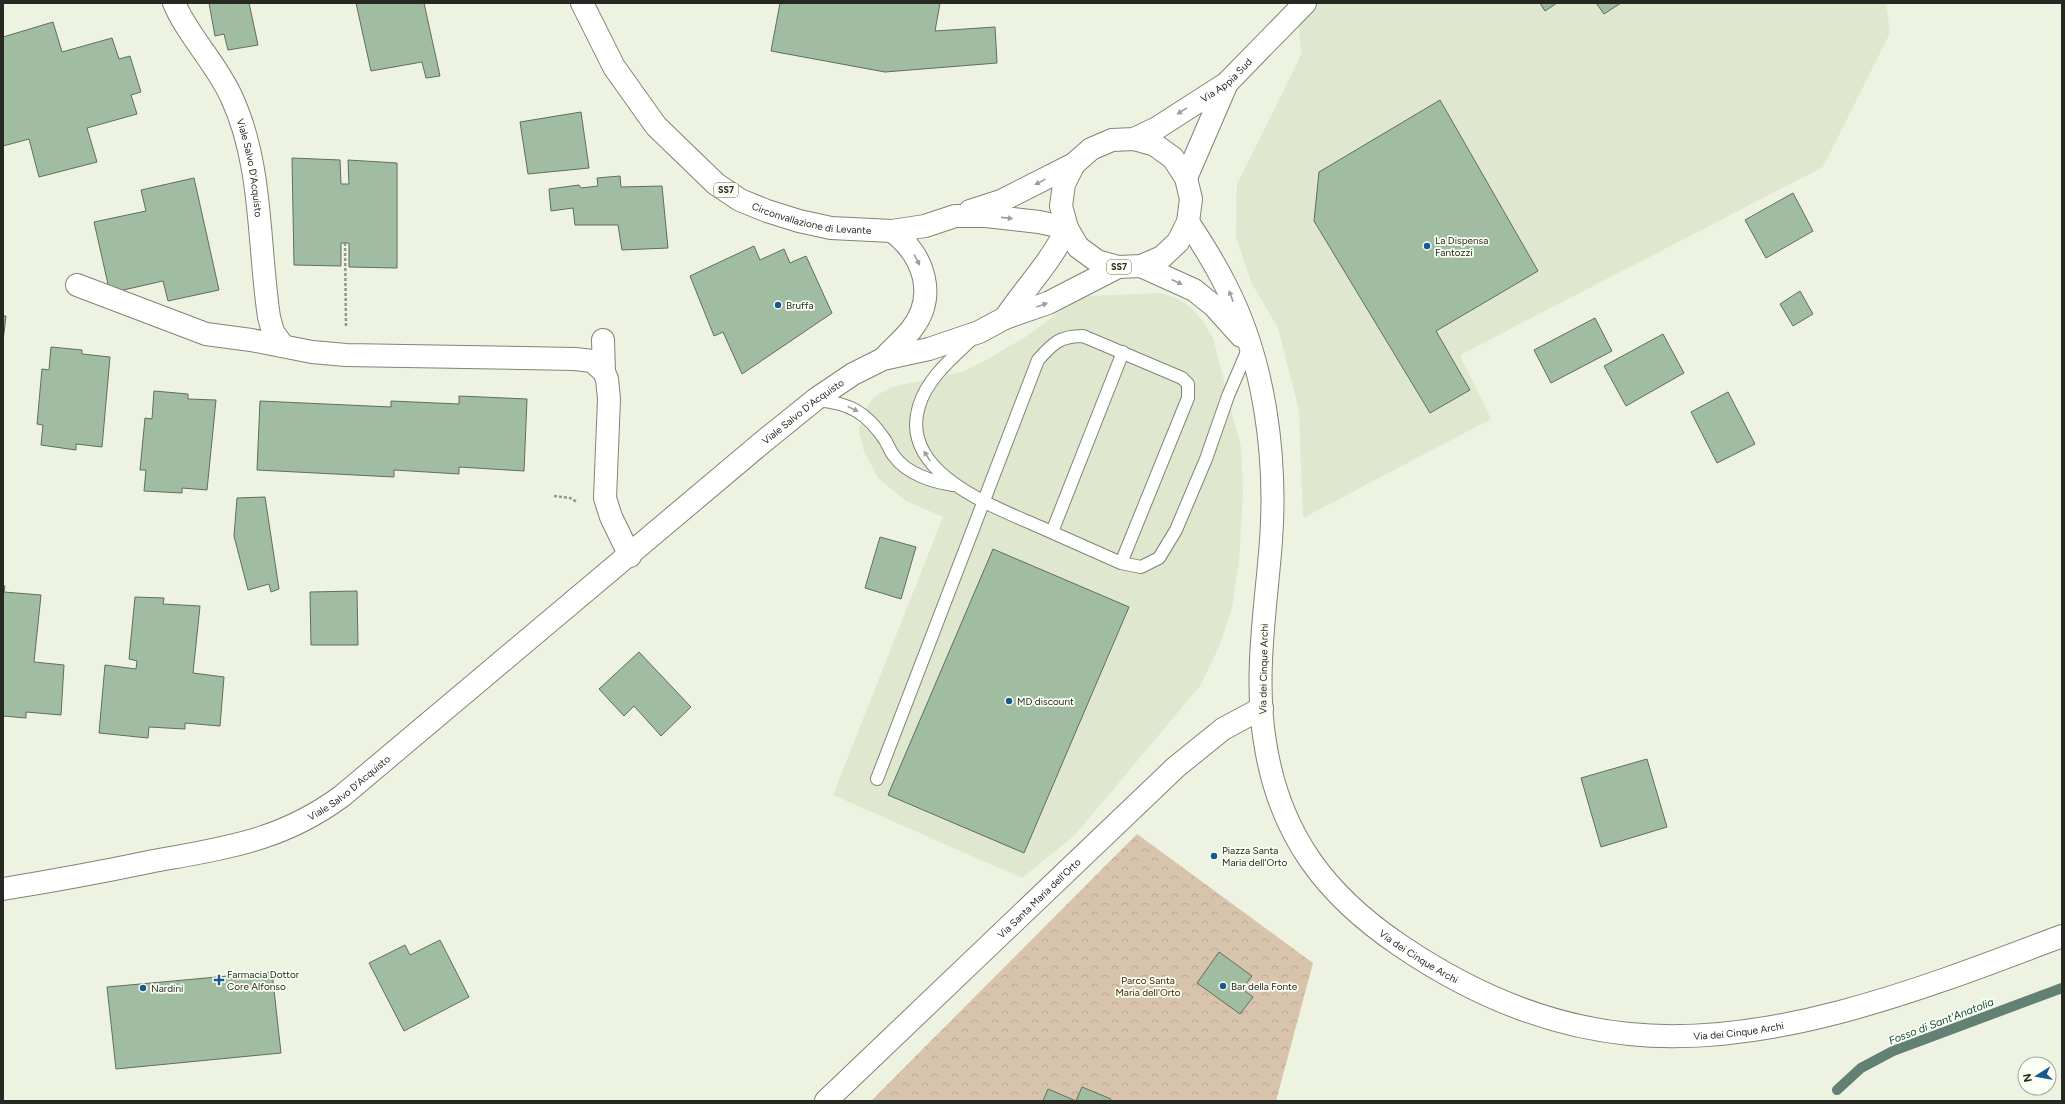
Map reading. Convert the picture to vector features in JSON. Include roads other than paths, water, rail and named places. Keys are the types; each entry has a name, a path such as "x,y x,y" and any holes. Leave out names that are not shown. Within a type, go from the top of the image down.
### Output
{"main road":[{"name":"Viale Salvo D'Acquisto","path":"174,3 231,96 243,130 256,192 269,317 273,332 283,346"},
{"name":"Circonvallazione di Levante","path":"582,3 614,67 656,126 716,184 740,200 766,211 799,221 831,228 892,232 925,226 955,216 993,217 1039,222 1067,228"},
{"name":"Via Appia Sud","path":"1134,139 1157,128 1227,83 1305,3"},
{"name":"SS7","path":"1186,178 1227,83"},
{"name":"SS7","path":"955,216 1001,201 1074,164 1091,149 1112,140 1134,139 1155,145 1173,158 1186,178 1191,199 1188,222 1178,242 1162,257 1141,266 1118,267 1097,261 1078,247 1067,228 1061,206 1064,184 1074,164"},
{"name":"Via dei Cinque Archi","path":"1188,222 1209,254 1228,290 1250,346 1260,377 1268,430 1271,488 1271,536 1262,655 1262,708 1268,762 1285,817 1302,851 1329,887 1374,928 1436,968 1492,997 1543,1017 1587,1028 1630,1034 1691,1036 1746,1031 1820,1015 1901,994 1970,971 2062,936"},
{"path":"1005,318 1022,293 1051,257 1067,228"},
{"path":"883,359 912,329 924,307 925,286 922,269 905,241 892,232"},
{"path":"1141,266 1194,290 1214,306 1250,346"},
{"name":"Viale Salvo D'Acquisto","path":"3,889 219,849 270,836 300,823 342,796 816,399 853,374 883,359 930,349 979,332 1005,318 1048,303 1118,267"},
{"path":"78,285 206,334 312,352 346,355 584,359 592,361 604,372"},
{"path":"603,340 604,372 607,379 609,400 605,498 611,517 630,556"},
{"name":"Via Santa Maria dell'Orto","path":"826,1101 1176,767 1223,729 1262,708"}],"lane":[{"path":"979,332 942,368 926,390 918,407 917,426 920,445 929,461 953,485 984,503 1121,564 1141,567 1159,558 1176,530 1206,459 1228,396 1250,346"},
{"path":"877,779 1038,360 1053,344 1069,336 1083,336 1123,352 1182,378 1188,384 1188,398 1121,564"},
{"path":"1052,532 1123,352"},
{"path":"816,399 838,402 858,411 873,424 894,457 909,469 934,482 953,485"}],"waterway":[{"name":"Fosso di Sant'Anatolia","path":"1837,1090 1861,1068 1893,1051 2062,988"}],"place":[{"name":"La Dispensa Fantozzi","path":"1427,246"},
{"name":"Bruffa","path":"778,305"},
{"name":"MD discount","path":"1009,701"},
{"name":"Piazza Santa Maria dell'Orto","path":"1214,856"},
{"name":"Farmacia Dottor Core Alfonso","path":"219,980"},
{"name":"Bar della Fonte","path":"1223,986"},
{"name":"Nardini","path":"143,988"}],"park label":[{"name":"Parco Santa Maria dell'Orto","path":"1148,986"}]}
